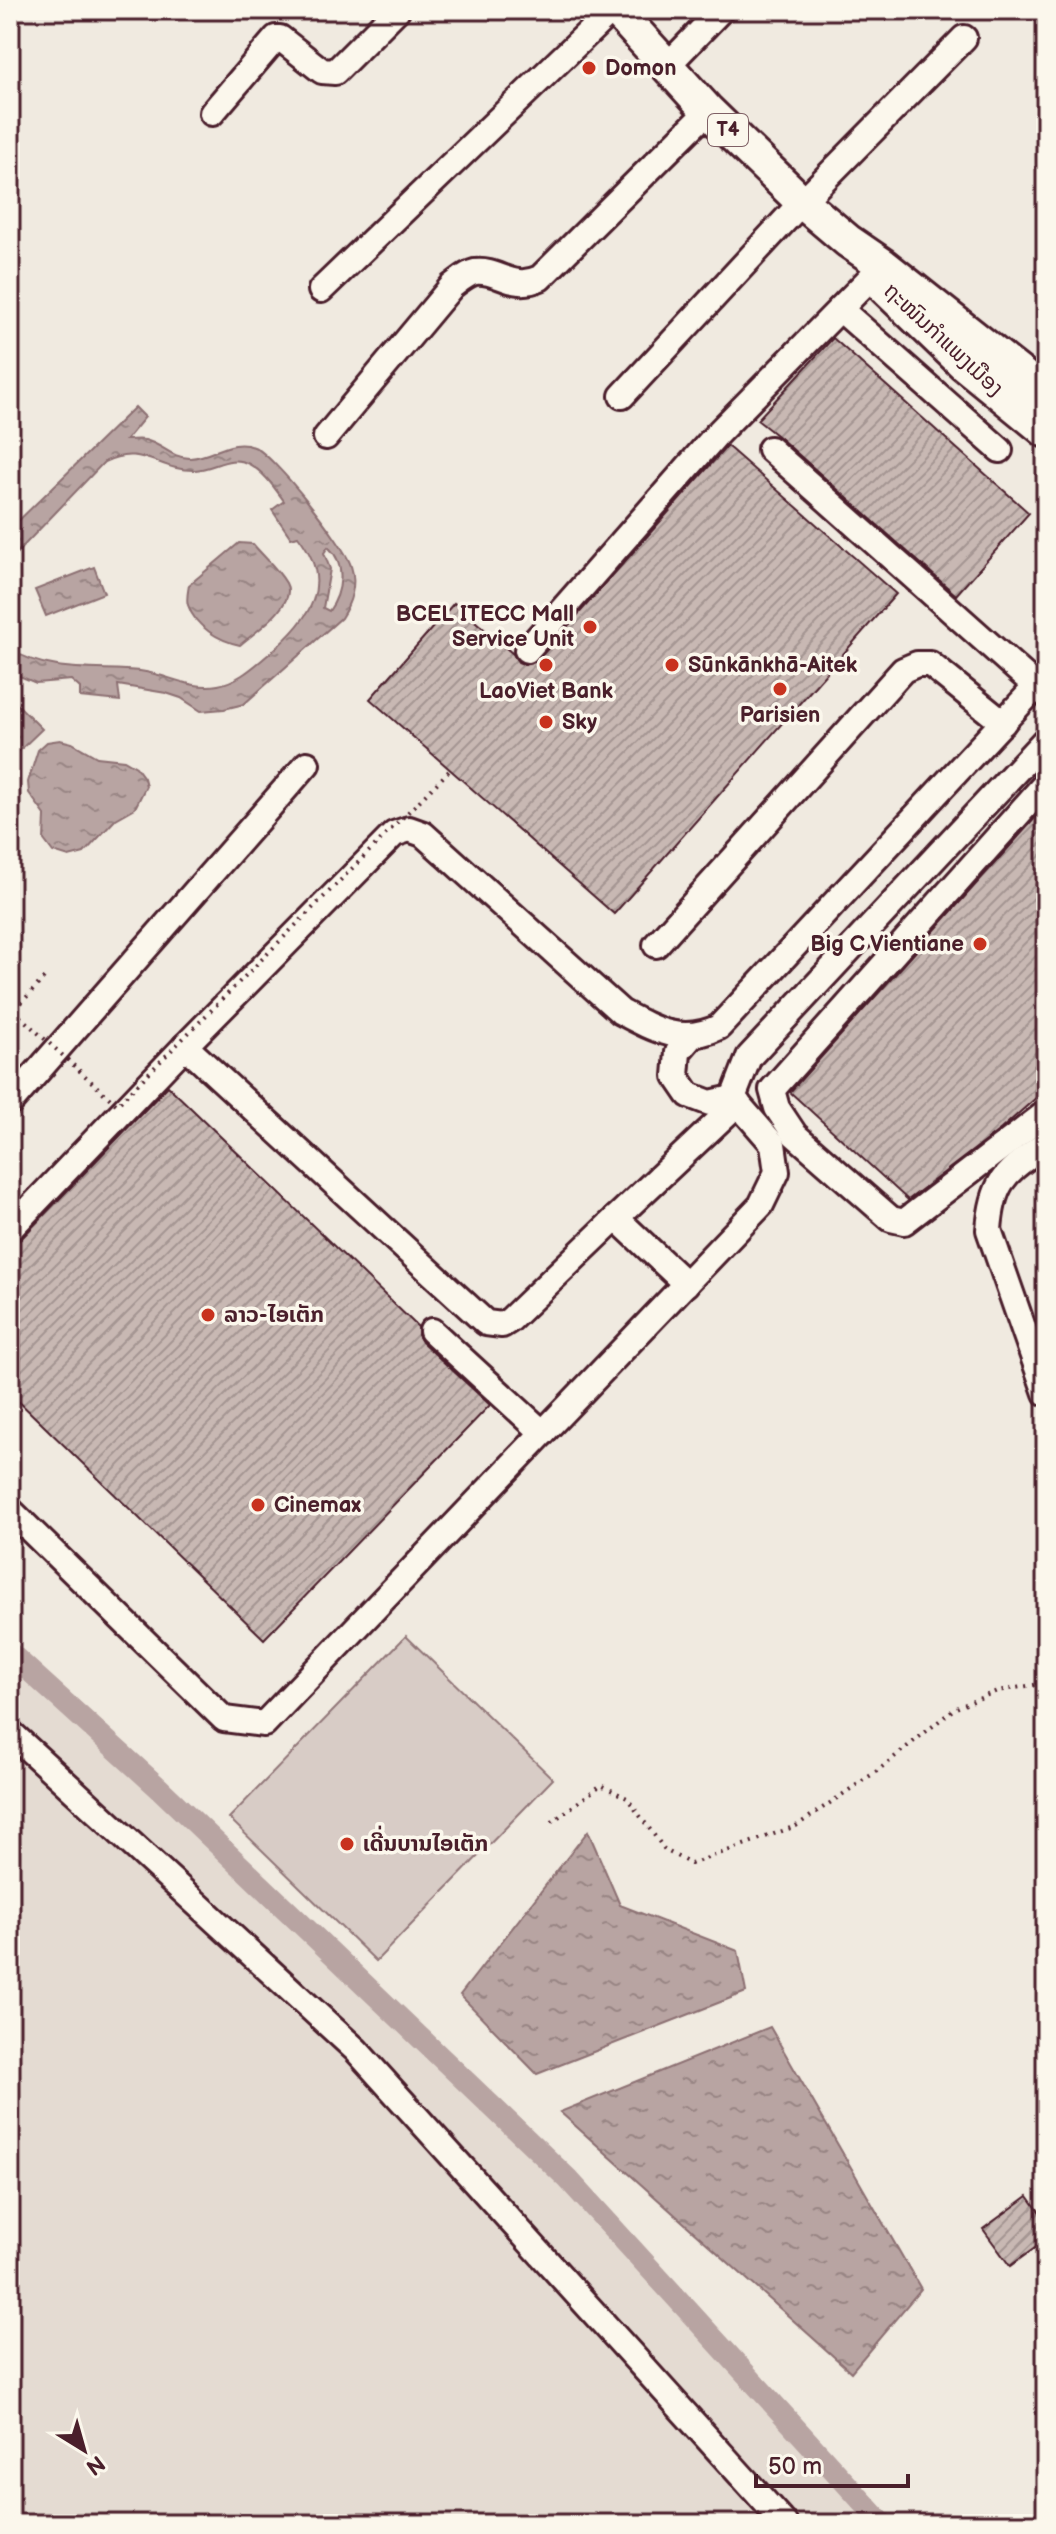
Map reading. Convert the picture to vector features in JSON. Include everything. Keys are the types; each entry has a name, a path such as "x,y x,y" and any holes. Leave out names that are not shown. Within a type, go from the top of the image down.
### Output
{"main road":[{"name":"ຖະໜົນກຳແພງເມືອງ","path":"614,10 708,111 878,270 964,364 1046,431"},
{"name":"ຖະໜົນກຳແພງເມືອງ","path":"878,270 1044,390"}],"street":[{"path":"321,290 614,10"},
{"path":"667,66 721,10"},
{"path":"212,113 276,38 322,71 335,72 386,13"},
{"path":"622,396 802,202 964,38"},
{"path":"326,437 452,286 477,272 525,284 540,278 708,111"},
{"path":"527,650 717,434 878,270"},
{"path":"840,309 1000,450"},
{"path":"770,449 1043,686 1003,723 719,1027 691,1037 678,1052 676,1076 689,1095 710,1103 735,1101 891,1219 904,1222 1046,1113"},
{"path":"656,945 903,670 917,664 930,664 1003,723"},
{"path":"185,1046 486,1323 502,1325 735,1101 749,1057 1046,739"},
{"path":"10,1510 224,1719 264,1724 761,1205 777,1172 784,1140 772,1090 1046,781 1028,758"},
{"path":"10,1103 307,764"},
{"path":"10,1229 353,873 394,834 409,829 423,834 621,1012 650,1028 691,1037"},
{"path":"1046,1143 1002,1177 991,1203 989,1230 1046,1393"},
{"path":"616,1218 686,1284"},
{"path":"432,1331 543,1433"},
{"path":"10,1732 356,2050 785,2524"}],"path":[{"path":"47,975 12,1013 117,1105 450,770"},
{"path":"552,1822 601,1785 627,1798 665,1850 691,1864 796,1826 877,1771 954,1709 997,1691 1046,1683"}],"shaded area":[{"path":"406,1636 553,1779 376,1961 229,1818"},
{"path":"10,1653 160,1789 568,2179 883,2524 10,2524"}],"water":[{"path":"135,407 145,417 126,440 145,440 190,458 237,445 254,447 263,453 307,501 346,555 353,573 352,593 341,618 244,704 201,711 181,698 166,693 118,685 120,701 80,697 80,688 71,680 36,683 10,672 10,649 56,666 140,671 208,686 226,683 269,654 306,614 316,586 315,570 309,554 298,536 291,538 272,510 284,501 264,476 242,461 228,461 195,470 140,456 117,457 104,462 10,560 10,529","holes":["328,547 334,554 340,579 337,596 329,611 323,608 330,569 324,553"]},
{"path":"239,543 253,544 283,578 288,591 286,600 273,617 240,645 224,640 202,626 191,613 187,601 189,585"},
{"path":"94,567 104,593 46,616 35,590"},
{"path":"17,704 42,729 15,755 10,751 10,711"},
{"path":"60,740 97,757 124,760 136,767 146,786 135,808 116,819 84,853 69,857 53,852 44,840 45,815 29,793 28,782 38,750 47,742"},
{"path":"588,1831 620,1905 738,1951 746,1992 537,2074 460,1995"},
{"path":"770,2027 921,2289 851,2372 560,2112"}],"building":[{"path":"833,338 1029,513 956,595 757,420"},
{"path":"727,446 896,594 614,914 370,699 454,603 513,654 518,662 525,665 538,660"},
{"name":"Big C Vientiane","path":"1046,806 1046,1089 1001,1129 908,1200 790,1092"},
{"name":"ລາວ-ໄອເຕັກ","path":"168,1086 418,1327 422,1342 490,1405 264,1639 10,1393 10,1244 21,1239"},
{"path":"1028,2196 1046,2221 1046,2240 1010,2266 983,2229"}],"waterway":[{"path":"10,1653 160,1789 568,2179 883,2524"}],"place":[{"name":"Domon","path":"589,68"},
{"name":"BCEL ITECC Mall Service Unit","path":"590,627"},
{"name":"LaoViet Bank","path":"546,665"},
{"name":"Sūnkānkhā-Aitek","path":"672,665"},
{"name":"Parisien","path":"780,689"},
{"name":"Sky","path":"546,722"},
{"name":"Big C Vientiane","path":"980,944"},
{"name":"ລາວ-ໄອເຕັກ","path":"208,1315"},
{"name":"Cinemax","path":"258,1505"},
{"name":"ເດີ່ນບານໄອເຕັກ","path":"347,1844"}]}
